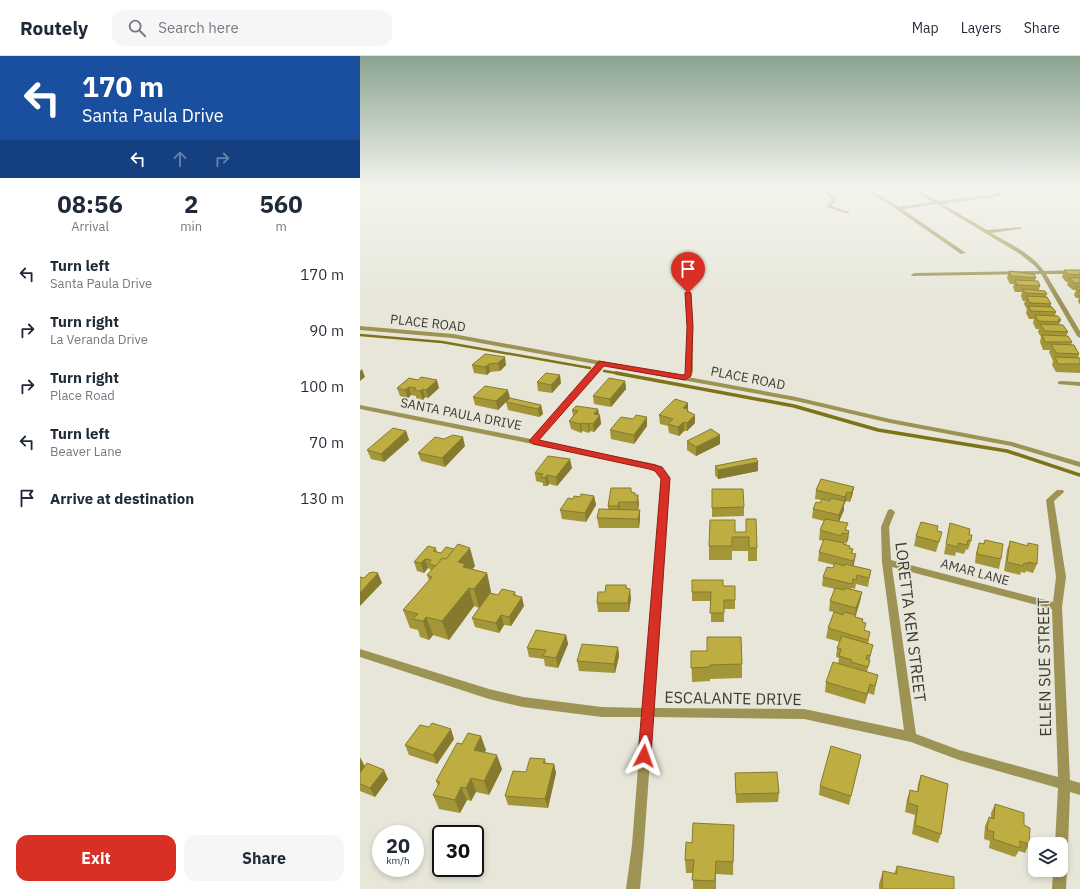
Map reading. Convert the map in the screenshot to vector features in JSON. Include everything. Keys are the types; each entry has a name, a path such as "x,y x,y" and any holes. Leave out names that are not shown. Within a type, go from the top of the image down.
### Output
{"street":[{"path":"923,225 964,253"},
{"path":"974,225 1022,253 1037,265 1080,336"},
{"path":"986,232 1019,228"},
{"path":"914,275 1080,272"},
{"path":"685,378 690,372 688,293"},
{"name":"PLACE ROAD","path":"360,328 453,336 796,399 910,425 1012,444 1080,465"},
{"path":"533,441 602,363"},
{"path":"1060,383 1080,384"},
{"name":"SANTA PAULA DRIVE","path":"360,407 652,466 658,469 666,478 633,889"},
{"name":"ELLEN SUE STREET","path":"1060,492 1050,500 1062,577 1057,607 1064,784 1061,837"},
{"name":"LORETTA KEN STREET","path":"891,512 885,527 887,562 910,737"},
{"name":"AMAR LANE","path":"887,562 1057,607"},
{"name":"ESCALANTE DRIVE","path":"360,653 489,694 523,702 580,710 804,714 910,737 959,755 1080,789"},
{"path":"1059,889 1060,877"}],"building":[{"path":"1064,270 1080,270 1080,275 1068,274"},
{"path":"1009,271 1034,274 1036,278 1011,276"},
{"path":"1069,278 1080,278 1080,283 1075,283"},
{"path":"1015,280 1038,281 1040,286 1017,285"},
{"path":"1023,289 1045,291 1047,294 1025,293"},
{"path":"1026,296 1047,297 1051,304 1030,303"},
{"path":"1028,306 1052,307 1056,312 1031,311"},
{"path":"1035,315 1058,316 1061,320 1058,320 1059,322 1038,321"},
{"path":"1040,324 1063,325 1068,332 1045,331"},
{"path":"1042,335 1068,336 1072,342 1045,342"},
{"path":"1051,344 1074,345 1079,354 1056,353"},
{"path":"485,354 505,357 498,363 489,364 485,367 472,365"},
{"path":"1055,357 1080,358 1080,364 1058,364"},
{"path":"546,373 560,375 551,385 537,382"},
{"path":"421,377 437,380 426,390 414,390 416,388 409,387 405,390 397,388 409,378 418,380"},
{"path":"609,378 625,381 610,399 593,396"},
{"path":"485,386 508,390 496,401 473,397"},
{"path":"510,398 541,405 538,409 506,402"},
{"path":"675,399 688,403 683,408 688,409 687,411 695,415 687,423 684,422 678,427 668,424 673,419 659,415"},
{"path":"576,406 598,409 594,414 600,415 593,424 580,424 569,421 578,411 572,410"},
{"path":"636,415 647,417 634,435 610,430 621,417 633,419"},
{"path":"393,428 406,431 381,454 367,450"},
{"path":"711,429 720,435 696,447 687,441"},
{"path":"453,435 463,437 442,458 418,453 435,437 444,439"},
{"path":"548,456 570,459 556,477 547,475 545,478 541,477 543,474 535,473"},
{"path":"756,458 758,462 718,470 715,466"},
{"path":"821,479 854,487 851,493 847,492 845,497 816,490"},
{"path":"611,488 631,488 631,492 638,495 637,502 619,502 618,506 608,506"},
{"path":"712,489 743,489 744,507 712,508"},
{"path":"581,494 594,496 585,513 560,510 568,498 573,499 574,496 580,497"},
{"path":"831,498 845,501 839,515 813,509 816,502 820,503 822,499 830,501"},
{"path":"599,509 640,510 638,519 597,518"},
{"path":"746,519 756,519 757,548 749,548 749,537 732,537 732,546 709,546 710,520 735,520 735,532 746,532"},
{"path":"825,519 848,523 845,530 849,531 848,534 842,533 841,536 820,530"},
{"path":"921,522 938,526 937,531 942,532 939,542 916,536"},
{"path":"950,523 970,529 969,535 972,535 971,541 968,540 967,545 958,543 958,547 946,544"},
{"path":"824,539 844,543 843,544 850,546 849,548 853,549 851,553 856,554 853,561 819,552"},
{"path":"985,540 1003,544 1001,559 977,554 979,543 984,544"},
{"path":"1010,541 1028,546 1028,543 1038,545 1037,564 1028,562 1028,564 1024,563 1023,566 1007,562"},
{"path":"458,544 470,548 458,562 465,564 463,567 487,573 474,589 469,588 442,621 426,617 423,621 413,619 418,614 403,610 432,577 427,575 442,558 446,559"},
{"path":"428,546 436,548 433,551 441,553 446,547 454,549 446,559 442,558 436,566 429,564 431,560 425,559 421,563 414,562"},
{"path":"835,563 844,566 845,564 871,570 869,578 857,575 856,580 853,579 852,584 823,577 827,567 833,568"},
{"path":"369,573 378,573 360,593 360,577 364,578"},
{"path":"692,580 723,580 723,586 735,586 735,600 724,600 724,613 710,613 711,592 692,592"},
{"path":"606,585 626,585 626,588 630,589 628,603 597,603 598,592 605,592"},
{"path":"835,588 844,590 845,588 862,592 856,608 830,601"},
{"path":"502,589 515,592 513,595 522,597 509,617 501,615 496,623 472,618 490,593 498,595"},
{"path":"834,612 843,615 844,612 856,615 855,617 863,619 862,622 866,623 864,630 870,632 868,640 828,628"},
{"path":"536,630 566,635 556,658 543,656 546,650 527,648"},
{"path":"842,636 873,645 870,656 867,655 866,659 870,660 868,667 851,662 852,660 839,656 841,649 837,648"},
{"path":"707,637 741,637 742,664 710,665 710,667 691,668 691,651 707,651"},
{"path":"582,644 618,647 614,664 577,661"},
{"path":"833,662 878,675 875,686 870,684 867,694 826,682"},
{"path":"432,723 451,729 433,755 405,745 420,725 429,727"},
{"path":"468,733 481,736 474,750 497,755 484,781 471,778 466,788 461,787 455,800 433,795 440,782 436,781 457,743 462,744"},
{"path":"831,746 861,755 851,796 820,786"},
{"path":"530,758 545,759 543,763 554,764 545,799 505,796 513,771 526,772"},
{"path":"367,763 384,770 370,788 360,784 360,773"},
{"path":"777,772 779,793 736,794 735,773"},
{"path":"921,775 948,784 941,834 915,825 918,806 908,803 910,790 918,792"},
{"path":"995,804 1024,813 1024,825 1030,828 1028,844 1020,841 1020,848 993,839 994,832 987,830 989,817 994,819"},
{"path":"693,823 734,825 733,862 716,861 715,881 692,880 694,860 685,860 686,842 692,843"},
{"path":"897,866 954,877 954,889 882,889 883,871 897,874"}],"waterway":[{"path":"360,335 442,342 590,368"},
{"path":"604,371 616,373"},
{"path":"616,373 622,374"},
{"path":"616,373 794,406 878,430 1007,451 1080,475"}],"route":[{"path":"644,756 666,478 658,469 652,466 533,441 602,363 685,378 689,375 690,327 688,293"}]}
